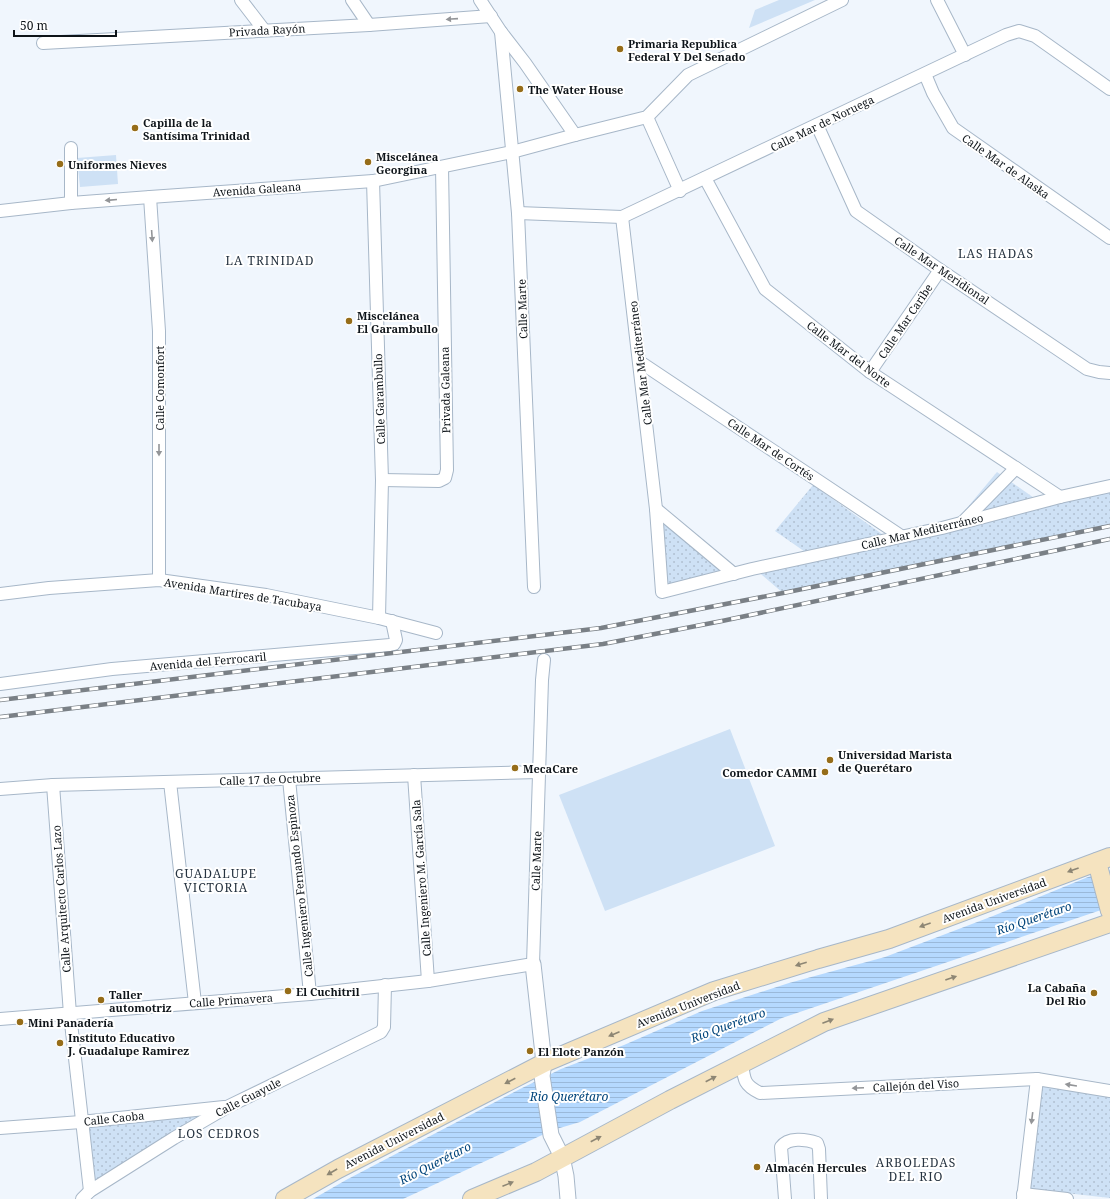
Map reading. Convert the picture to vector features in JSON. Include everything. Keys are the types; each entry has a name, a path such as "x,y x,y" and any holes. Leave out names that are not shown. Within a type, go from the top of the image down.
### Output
{"main road":[{"path":"1102,863 1110,911"},
{"name":"Avenida Universidad","path":"285,1199 338,1169 543,1070 714,991 824,957 889,939 1102,863"},
{"path":"472,1199 515,1182 742,1063 824,1022 1110,923"}],"street":[{"path":"241,0 264,30"},
{"path":"352,0 369,25"},
{"name":"Calle Marte","path":"480,0 501,32 525,63 575,135"},
{"path":"512,152 647,117 688,75 842,0"},
{"path":"937,0 965,54"},
{"name":"Privada Rayón","path":"43,43 369,25 491,16"},
{"name":"Calle Mar de Noruega","path":"518,213 622,218 965,54 1006,35 1019,31 1034,36 1110,89"},
{"name":"Calle Marte","path":"501,32 518,213 534,587"},
{"name":"Calle Mar de Alaska","path":"925,74 933,93 953,128 1110,238"},
{"path":"647,117 680,191"},
{"name":"Calle Mar Meridional","path":"817,125 856,211 940,270 1087,369 1110,373"},
{"path":"71,148 71,204"},
{"name":"Avenida Galeana","path":"0,212 150,197 373,181 512,152"},
{"name":"Privada Galeana","path":"382,480 439,481 445,478 447,470 442,167"},
{"name":"Calle Mar del Norte","path":"705,178 766,288 870,372 1060,497"},
{"name":"Calle Garambullo","path":"373,181 382,480 379,618"},
{"name":"Calle Comonfort","path":"150,197 159,330 159,580"},
{"name":"Calle Mar Mediterráneo","path":"622,218 656,509 662,592 752,569 962,523 1060,497 1110,486"},
{"name":"Calle Mar Caribe","path":"870,372 940,270"},
{"name":"Calle Mar de Cortés","path":"640,362 902,536"},
{"path":"962,523 1016,468"},
{"path":"656,509 734,574"},
{"name":"Avenida Martires de Tacubaya","path":"0,594 49,588 159,580 266,595 379,618 436,633"},
{"name":"Avenida del Ferrocaril","path":"0,684 112,669 390,645 394,644 396,640 392,621"},
{"name":"Calle Marte","path":"544,660 542,680 533,964 551,1135 562,1157 566,1176 568,1199"},
{"name":"Calle 17 de Octubre","path":"0,789 53,785 539,772"},
{"name":"Calle Ingeniero M. García Sala","path":"414,775 428,981"},
{"name":"Calle Ingeniero Fernando Espinoza","path":"289,779 310,994"},
{"path":"170,782 195,1003"},
{"name":"Calle Arquitecto Carlos Lazo","path":"53,785 70,1014 82,1122 86,1195"},
{"name":"Calle Primavera","path":"0,1020 310,994 428,981 533,964"},
{"name":"Calle Guayule","path":"86,1195 174,1138 229,1106 381,1032 384,1027 385,985"},
{"name":"Callejón del Viso","path":"742,1063 745,1080 750,1088 760,1093 1037,1079 1110,1091"},
{"path":"1037,1079 1023,1196 1067,1199"},
{"name":"Calle Caoba","path":"0,1128 82,1122 229,1106"},
{"path":"784,1199 781,1147 784,1143 790,1141 809,1140 817,1142 819,1149 821,1199"}],"shaded area":[{"path":"779,0 815,0 749,28 755,10"},
{"path":"116,155 118,184 80,187 77,158"},
{"path":"997,472 1037,500 956,521"},
{"path":"813,485 889,539 1110,486 1110,526 783,593 755,569 811,556 775,531"},
{"path":"659,512 733,575 664,591"},
{"path":"730,729 775,846 605,911 559,795"},
{"path":"1042,1086 1110,1097 1110,1198 1030,1189"},
{"path":"219,1109 94,1182 87,1126"}],"water":[{"name":"Rio Querétaro","path":"1110,870 1110,907 782,1018 580,1122 553,1130 403,1199 313,1199 346,1180 561,1069 624,1045 702,1011 789,983 885,957 993,916 1088,877"}],"railway":[{"path":"0,700 601,628 783,593 1110,526"},
{"path":"0,717 603,644 722,621 1110,539"}],"place":[{"name":"Primaria Republica Federal Y Del Senado","path":"620,49"},
{"name":"The Water House","path":"520,89"},
{"name":"Capilla de la Santísima Trinidad","path":"135,128"},
{"name":"Miscelánea Georgina","path":"368,162"},
{"name":"Uniformes Nieves","path":"60,164"},
{"name":"Miscelánea El Garambullo","path":"349,321"},
{"name":"Universidad Marista de Querétaro","path":"830,760"},
{"name":"MecaCare","path":"515,768"},
{"name":"Comedor CAMMI","path":"825,772"},
{"name":"El Cuchitril","path":"288,991"},
{"name":"La Cabaña Del Rio","path":"1094,993"},
{"name":"Taller automotriz","path":"101,1000"},
{"name":"Mini Panadería","path":"20,1022"},
{"name":"Instituto Educativo J. Guadalupe Ramirez","path":"60,1043"},
{"name":"El Elote Panzón","path":"530,1051"},
{"name":"Almacén Hercules","path":"757,1167"}],"district":[{"name":"LAS HADAS","path":"996,253"},
{"name":"LA TRINIDAD","path":"270,260"},
{"name":"GUADALUPE VICTORIA","path":"216,880"},
{"name":"LOS CEDROS","path":"219,1133"},
{"name":"ARBOLEDAS DEL RIO","path":"916,1169"}],"water label":[{"name":"Río Querétaro","path":"1034,918"},
{"name":"Río Querétaro","path":"728,1025"},
{"name":"Río Querétaro","path":"435,1163"}]}
